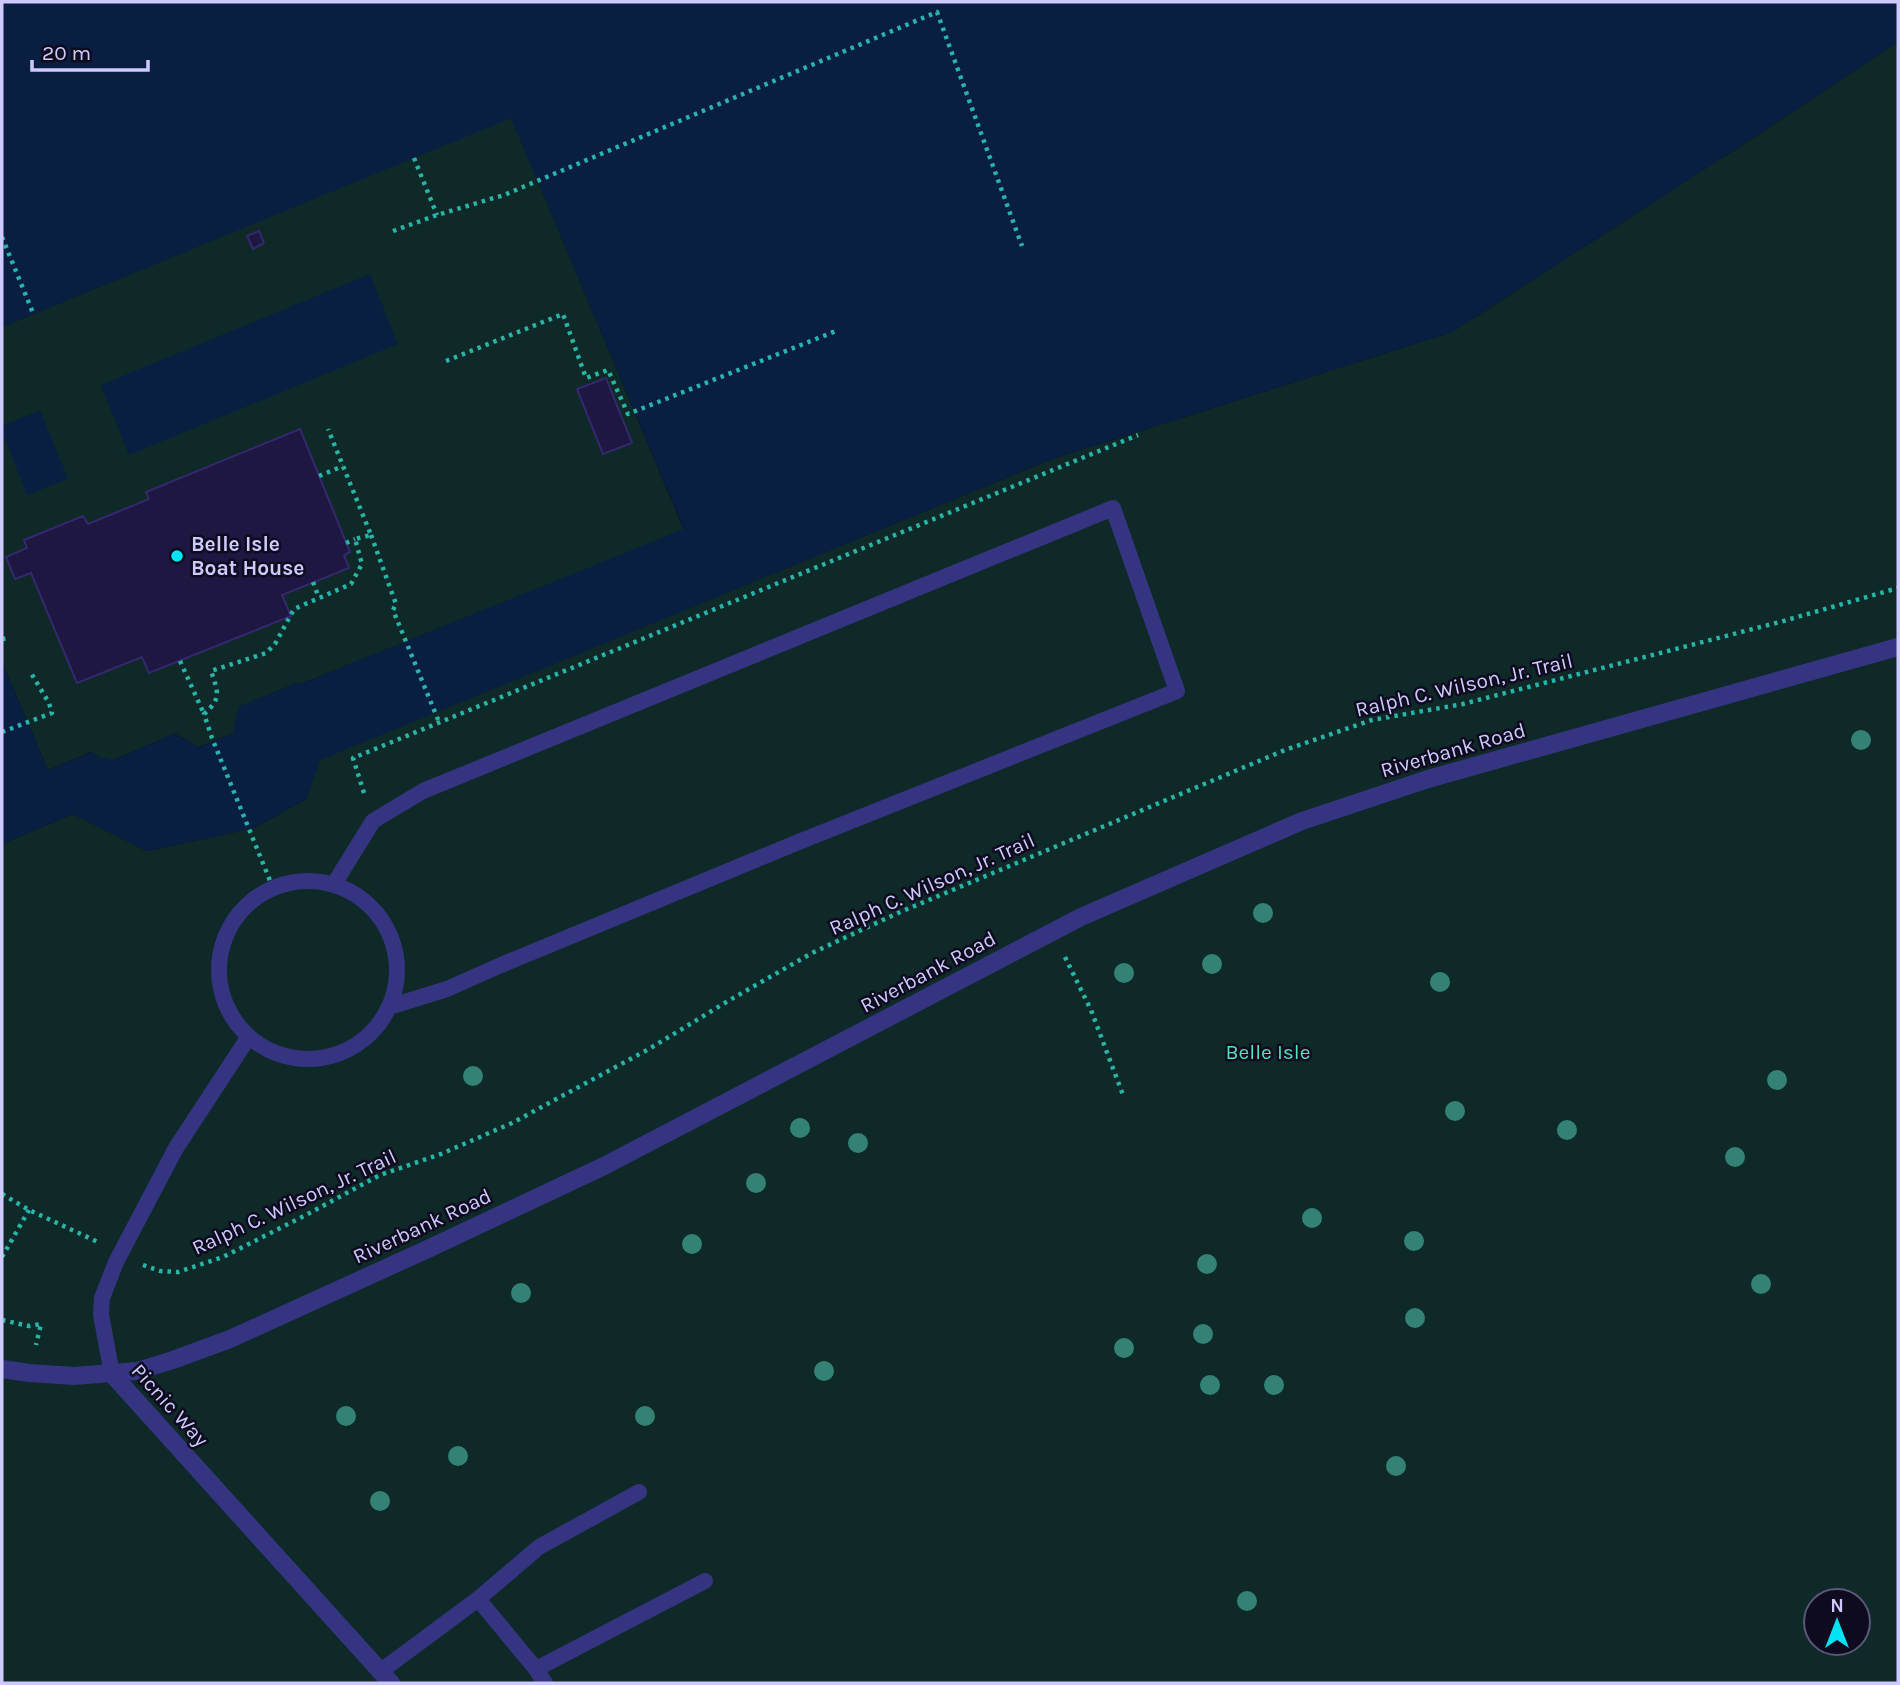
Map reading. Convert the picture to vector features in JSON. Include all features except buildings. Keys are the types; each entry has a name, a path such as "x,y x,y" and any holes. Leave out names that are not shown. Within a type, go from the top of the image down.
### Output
{"street":[{"name":"Riverbank Road","path":"2,1369 74,1376 137,1371 230,1339 604,1166 1080,917 1302,821 1428,779 1898,647"},
{"name":"Picnic Way","path":"112,1374 386,1677"}],"lane":[{"path":"334,884 373,821 423,791 1113,508 1177,691 796,843 447,989 391,1006"},
{"path":"312,880 334,884 360,897 378,914 395,946 398,975 391,1006 372,1034 335,1057 298,1060 270,1052 248,1038 229,1014 219,986 219,956 229,928 247,904 273,888 312,880"},
{"name":"Picnic Way","path":"112,1374 101,1315 102,1298 121,1254 176,1148 248,1038"},
{"path":"386,1677 539,1547 639,1492"},
{"path":"478,1599 541,1676 705,1581"}],"path":[{"path":"393,231 504,195 937,12 1022,246"},
{"path":"415,158 437,215"},
{"path":"2,237 33,313"},
{"path":"446,361 563,314 586,378 608,370 628,414 836,331"},
{"path":"328,429 372,535 396,604 393,610 439,722"},
{"path":"373,821 353,758 1138,435"},
{"path":"319,476 343,466"},
{"path":"346,543 355,538 372,535"},
{"path":"204,714 214,705 218,694 211,671 266,653 275,644 294,609 351,584 362,564 355,538"},
{"path":"313,582 319,598"},
{"name":"Ralph C. Wilson, Jr. Trail","path":"2,1194 29,1210 160,1271 178,1272 211,1262 380,1175 441,1154 512,1123 649,1049 813,953 898,913 1284,750 1372,720 1463,704 1769,625 1898,588"},
{"path":"2,639 8,638"},
{"path":"180,661 204,714 273,888"},
{"path":"2,733 52,713 31,673"},
{"path":"1053,932 1091,1010 1123,1095"},
{"path":"2,1257 29,1210"},
{"path":"2,1320 29,1326 41,1324 29,1373"}],"green space":[{"name":"Belle Isle","path":"1898,42 1898,1683 2,1683 2,844 73,814 147,851 254,828 306,799 319,760 1052,459 1452,332"},
{"path":"511,117 684,530 239,707 234,733 196,748 176,733 111,761 91,752 48,770 2,662 2,327"}],"water":[{"path":"2,2 1898,2 1898,42 1452,332 1052,459 320,760 306,799 254,828 147,851 73,814 2,844 2,662 48,770 92,752 111,761 176,733 197,748 234,733 238,707 684,529 511,118 2,327"},
{"path":"370,274 398,344 129,455 101,385"},
{"path":"40,410 68,479 27,495 2,426"}],"place":[{"name":"Belle Isle Boat House","path":"177,556"}]}
